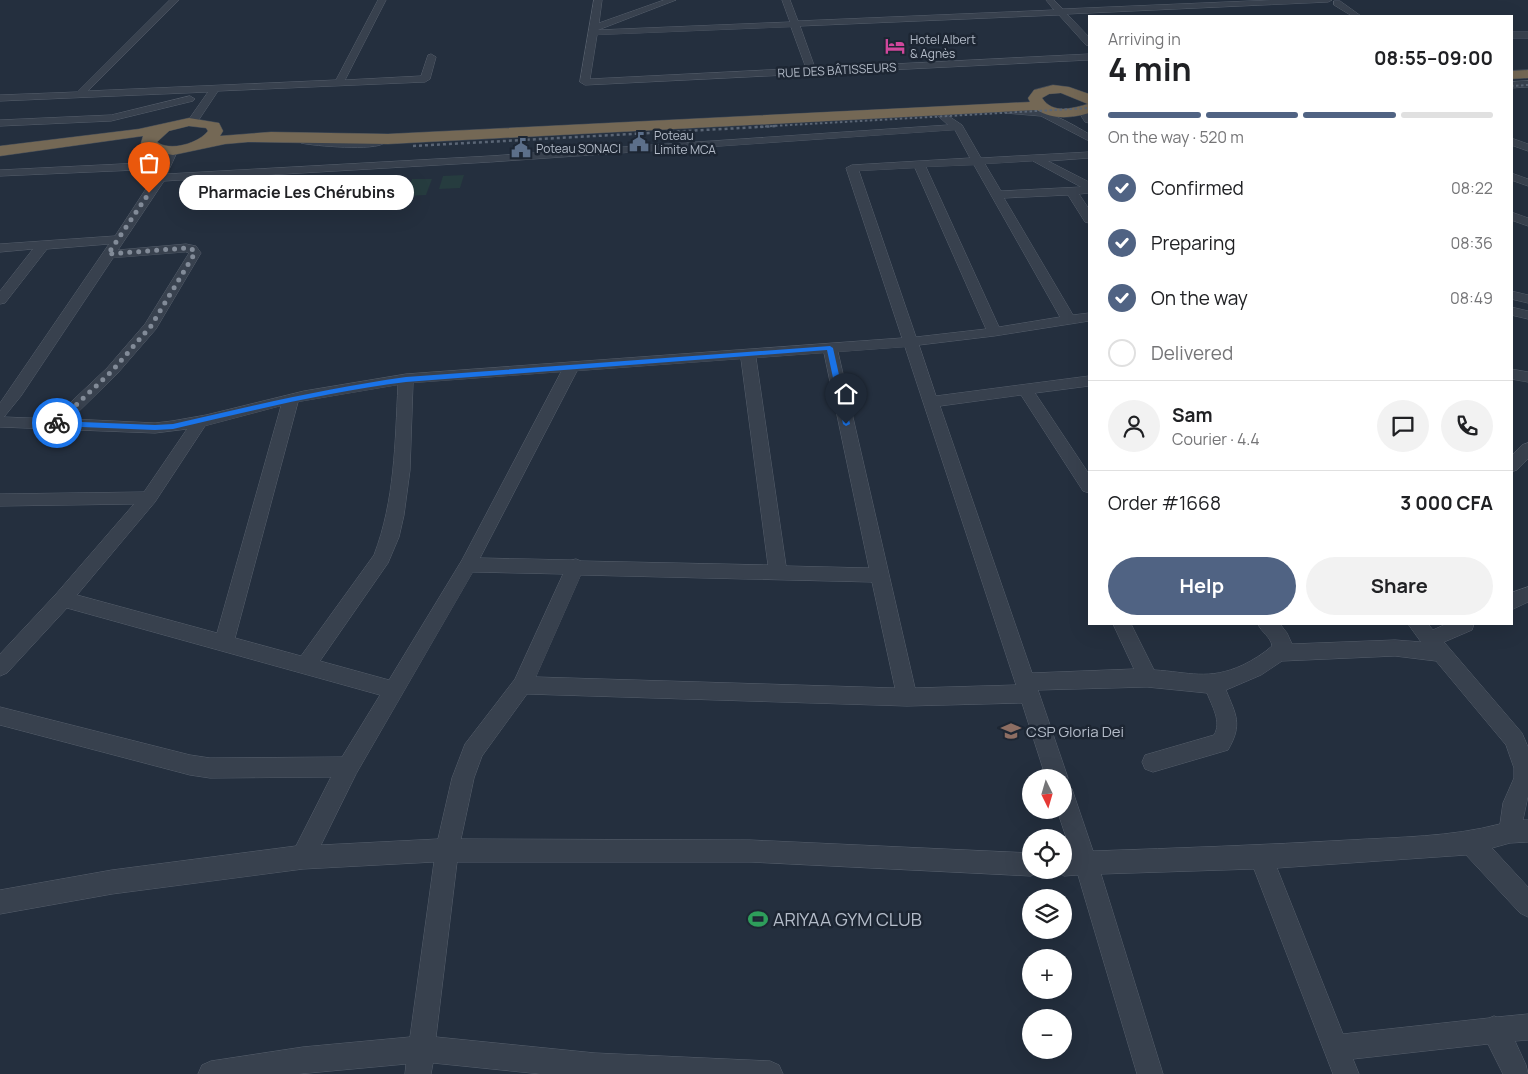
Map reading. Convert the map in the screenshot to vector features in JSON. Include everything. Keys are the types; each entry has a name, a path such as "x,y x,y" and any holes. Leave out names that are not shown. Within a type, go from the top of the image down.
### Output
{"highway":[{"path":"1513,75 1528,74"},
{"path":"1513,81 1528,80"},
{"path":"1038,101 1041,92 1055,90 1086,105"},
{"path":"0,151 163,129 192,122 234,130 302,129 365,132 1008,101 1038,101 1057,112 1086,105"},
{"path":"0,158 93,144 149,143 159,149 173,150 246,136 271,135 354,140 388,139 1038,101"},
{"path":"208,142 215,133 215,127 210,124"},
{"path":"149,143 152,136 163,129"}],"street":[{"path":"80,94 175,0"},
{"path":"339,83 382,0"},
{"path":"593,31 598,0"},
{"path":"642,0 643,10"},
{"path":"593,31 672,0"},
{"path":"786,0 812,71"},
{"path":"1050,0 1088,42"},
{"path":"593,31 1062,13 1328,0"},
{"path":"1337,2 1356,15"},
{"path":"1194,10 1200,15"},
{"name":"RUE DES BÂTISSEURS","path":"593,31 585,82 1088,57"},
{"path":"1513,35 1528,34"},
{"path":"0,98 425,79 431,57"},
{"path":"1513,85 1528,84"},
{"path":"192,122 215,89"},
{"path":"1513,91 1528,90"},
{"path":"0,123 100,119 176,101 208,99"},
{"path":"208,142 290,140 330,143 371,143 1032,110 1058,119 1088,137"},
{"path":"1057,112 1088,132"},
{"path":"941,114 958,127 1069,320"},
{"path":"160,178 490,159 958,127"},
{"path":"1513,143 1528,148"},
{"path":"0,413 16,393 160,178 173,150"},
{"path":"1054,769 852,168 1088,155"},
{"path":"1035,158 1088,187"},
{"path":"0,173 165,164"},
{"path":"919,164 994,332"},
{"path":"1513,177 1528,182"},
{"path":"997,195 1071,191 1088,188"},
{"path":"1071,191 1088,217"},
{"path":"1513,217 1528,222"},
{"path":"0,248 117,240"},
{"path":"0,300 43,245"},
{"path":"56,424 112,371 151,326 195,253 192,249 186,248 108,254"},
{"path":"1513,288 1528,292"},
{"path":"1513,295 1528,299"},
{"path":"1513,304 1528,308"},
{"path":"1513,311 1528,315"},
{"path":"0,422 155,428 200,422 291,399 406,380 910,342 994,332 1088,317"},
{"path":"830,348 907,697"},
{"path":"748,354 778,572"},
{"path":"303,857 348,767 468,564 571,368"},
{"path":"1513,374 1528,377"},
{"path":"306,665 382,558 390,538 398,508 406,380"},
{"path":"931,402 1088,381"},
{"path":"1025,390 1088,486"},
{"path":"224,643 291,399"},
{"path":"0,667 63,598 149,498 200,422"},
{"path":"1513,464 1528,449"},
{"path":"1072,462 1088,459"},
{"path":"0,500 149,498"},
{"path":"468,564 880,575"},
{"path":"419,1062 447,850 463,778 473,751 522,685 576,566"},
{"path":"1513,601 1528,594"},
{"path":"63,598 393,690"},
{"path":"1122,625 1148,678"},
{"path":"1268,625 1280,637 1282,646 1279,653"},
{"path":"1075,864 1261,858 1471,843 1519,831 1514,803 1525,778 1527,768 1515,740 1438,646 1418,625"},
{"path":"522,685 907,697 1148,678 1214,684 1232,680 1279,653 1438,646 1464,625"},
{"path":"1152,762 1221,743 1227,733 1228,721 1214,684"},
{"path":"0,716 190,765 210,768 348,767"},
{"path":"1068,819 1075,864 1150,1074"},
{"path":"1471,843 1528,905"},
{"path":"0,902 112,882 303,857 447,850 750,851 1022,864"},
{"path":"1261,858 1346,1074"},
{"path":"1335,1048 1494,1029 1528,1027"},
{"path":"1494,1029 1517,1074"},
{"path":"211,1074 303,1060 770,1074"}],"green space":[{"path":"464,175 460,188 439,189 443,176"},
{"path":"412,179 432,179 426,195 406,196"}],"railway":[{"path":"1513,86 1528,85"},
{"path":"755,127 1088,108"},
{"path":"413,146 777,126"}],"way so far":[{"path":"57,423 112,371 151,326 195,253 192,249 186,248 108,254 149,193"}],"place":[{"name":"Hotel Albert & Agnès","path":"895,46"},
{"name":"Poteau Limite MCA","path":"639,142"},
{"name":"Poteau SONACI","path":"521,148"},
{"name":"Pharmacie Les Chérubins","path":"149,193"},
{"name":"CSP Gloria Dei","path":"1011,731"},
{"name":"ARIYAA GYM CLUB","path":"758,919"}],"route":[{"path":"57,423 155,428 173,427 291,399 406,380 830,348 846,424"}]}
